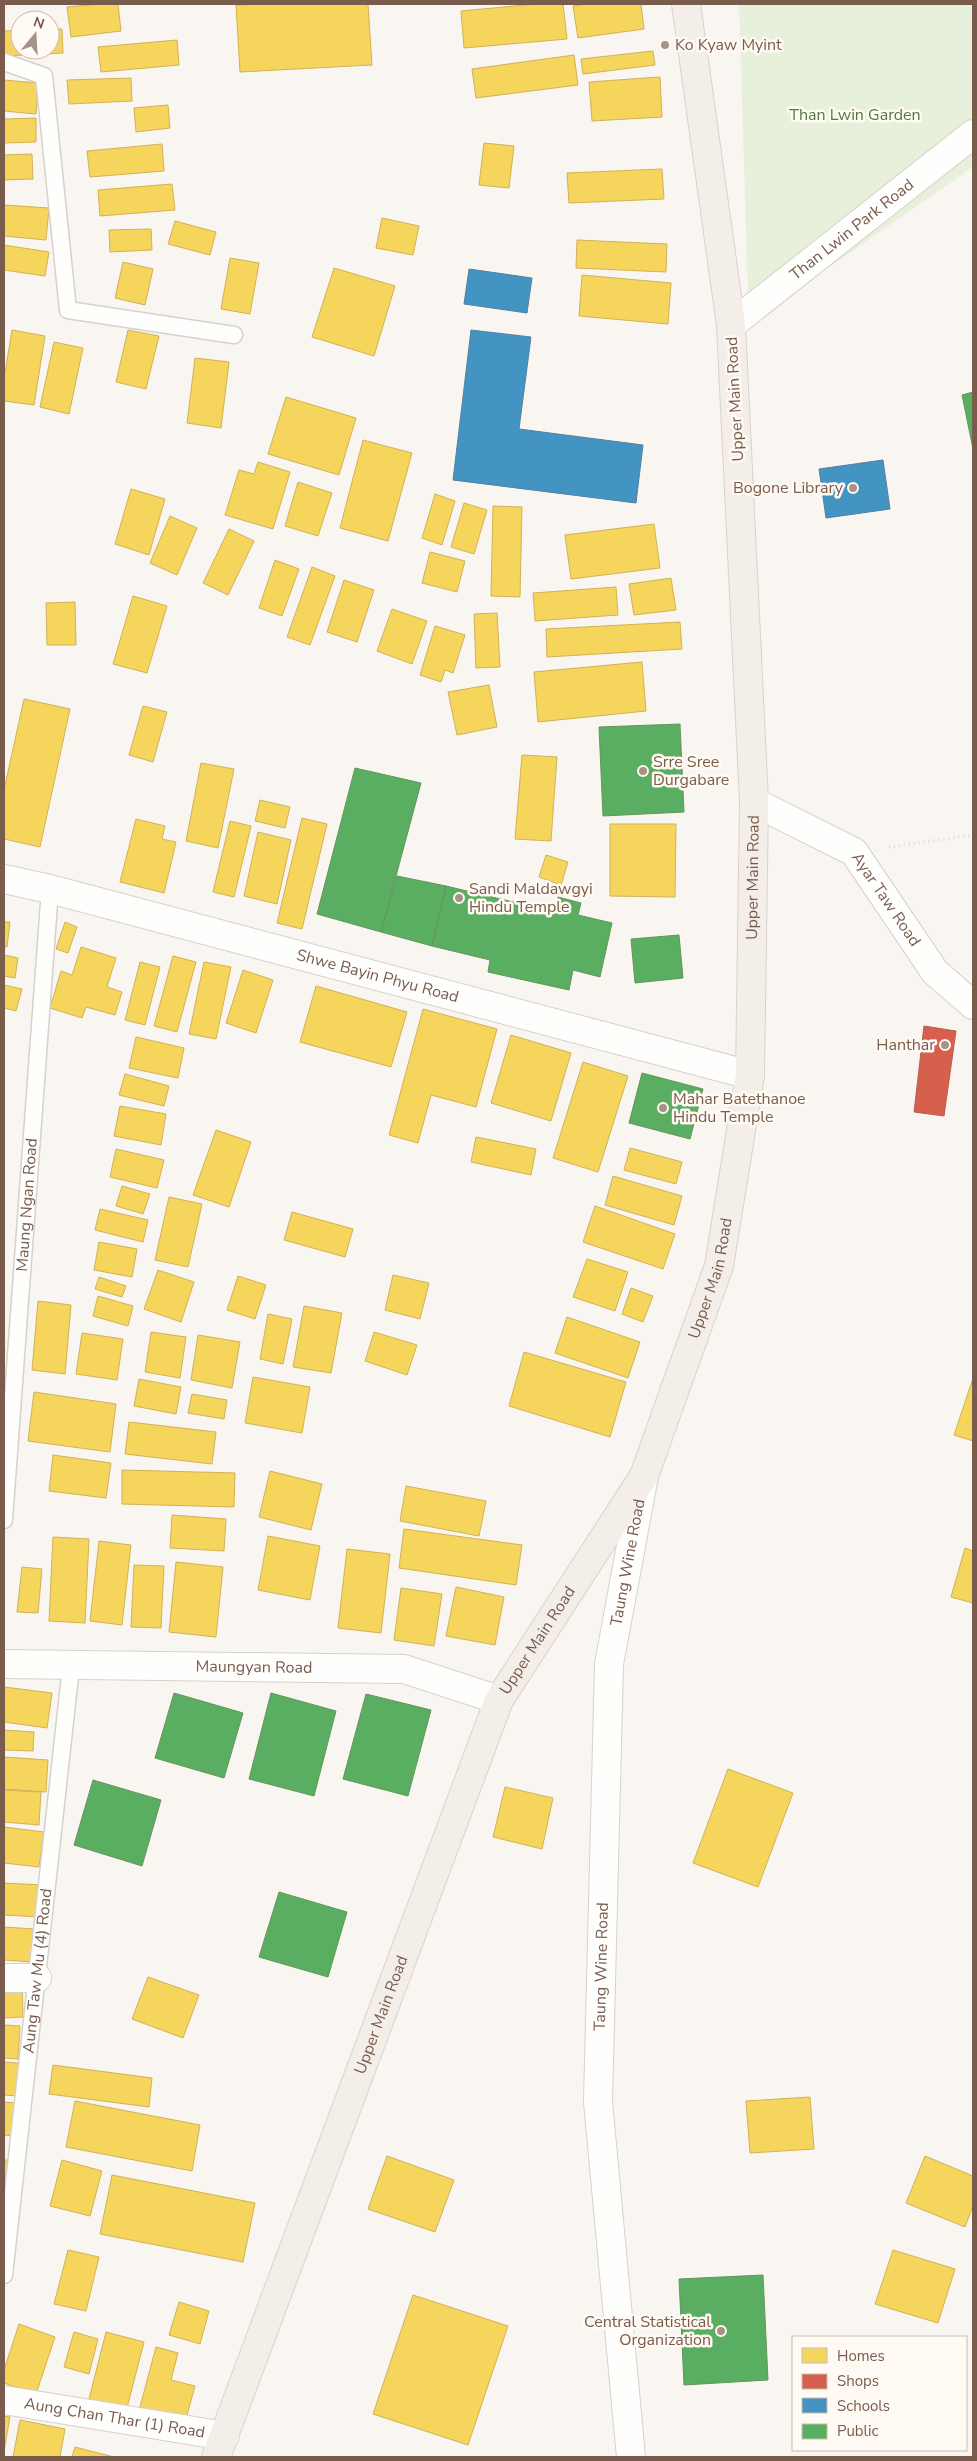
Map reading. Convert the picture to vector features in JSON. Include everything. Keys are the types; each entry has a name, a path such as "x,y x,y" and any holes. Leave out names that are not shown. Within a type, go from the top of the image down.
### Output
{"main road":[{"name":"Upper Main Road","path":"221,2447 500,1700 644,1476 719,1266 750,1075 754,802 731,324 686,4"}],"street":[{"name":"Than Lwin Park Road","path":"731,324 973,134"},
{"name":"Ayar Taw Road","path":"754,802 854,852 935,972 973,1005"},
{"name":"Shwe Bayin Phyu Road","path":"4,879 50,889 750,1075"},
{"name":"Taung Wine Road","path":"630,2457 598,2102 609,1664 644,1476"},
{"name":"Maungyan Road","path":"4,1664 404,1669 500,1700"},
{"path":"4,1978 36,1978"},
{"name":"Aung Chan Thar (1) Road","path":"4,2400 221,2447"}],"lane":[{"path":"4,62 44,76 68,310 234,335"},
{"name":"Maung Ngan Road","path":"4,1520 10,1352 50,889"},
{"name":"Aung Taw Mu (4) Road","path":"4,2275 71,1666"}],"path":[{"path":"854,852 973,835"}],"green space":[{"name":"Than Lwin Garden","path":"739,4 973,4 973,167 749,323"}],"building: Homes":[{"path":"118,4 121,31 71,37 67,7"},
{"path":"368,4 372,65 240,72 236,5"},
{"path":"536,4 563,4 567,39 464,48 461,11"},
{"path":"589,4 641,4 644,29 578,38 573,6"},
{"path":"60,29 62,29 63,53 60,53"},
{"path":"4,31 10,31 10,56 4,56"},
{"path":"177,40 179,65 101,72 98,47"},
{"path":"653,51 655,65 583,74 581,59"},
{"path":"574,55 578,85 476,98 472,69"},
{"path":"660,77 662,117 592,121 589,82"},
{"path":"131,78 132,101 69,104 67,80"},
{"path":"4,80 38,83 36,114 4,111"},
{"path":"168,105 170,128 136,132 134,108"},
{"path":"36,118 36,142 4,143 4,119"},
{"path":"484,143 514,146 509,188 479,185"},
{"path":"162,144 164,171 90,177 87,151"},
{"path":"32,154 33,179 4,180 4,155"},
{"path":"662,169 664,199 569,203 567,173"},
{"path":"172,184 175,210 100,216 98,190"},
{"path":"4,205 49,208 46,240 4,236"},
{"path":"382,218 419,226 413,255 376,248"},
{"path":"175,221 216,232 210,255 168,244"},
{"path":"151,229 152,250 110,252 109,230"},
{"path":"577,240 667,244 666,272 576,268"},
{"path":"4,245 49,252 45,276 4,270"},
{"path":"230,258 259,263 250,314 221,309"},
{"path":"123,262 153,269 145,305 115,298"},
{"path":"334,268 395,286 374,356 312,337"},
{"path":"582,275 671,283 668,324 579,316"},
{"path":"12,330 45,336 34,405 4,401 4,379"},
{"path":"128,330 159,336 146,389 116,382"},
{"path":"54,342 83,348 69,414 40,407"},
{"path":"195,358 229,362 221,428 187,423"},
{"path":"286,397 356,418 339,475 268,454"},
{"path":"363,440 412,453 388,541 340,528"},
{"path":"258,462 290,472 273,529 225,515 239,470 254,474"},
{"path":"298,482 332,493 318,536 285,526"},
{"path":"131,489 165,499 149,555 115,544"},
{"path":"435,494 455,501 442,545 422,538"},
{"path":"464,503 487,510 474,554 451,547"},
{"path":"493,506 522,507 520,597 491,596"},
{"path":"170,516 197,528 177,575 150,563"},
{"path":"654,524 660,568 571,579 565,535"},
{"path":"229,529 254,541 228,595 203,583"},
{"path":"430,552 465,561 457,592 422,583"},
{"path":"275,560 299,569 282,616 259,608"},
{"path":"312,567 335,576 310,645 287,637"},
{"path":"671,578 676,610 634,615 629,584"},
{"path":"344,580 374,590 357,642 327,632"},
{"path":"616,587 618,615 535,621 533,593"},
{"path":"133,596 167,606 147,673 113,664"},
{"path":"75,602 76,645 47,645 46,603"},
{"path":"392,609 427,621 412,664 377,651"},
{"path":"497,613 500,667 476,668 474,614"},
{"path":"680,622 682,649 547,657 546,629"},
{"path":"435,626 465,635 453,673 445,670 441,682 420,675"},
{"path":"642,662 646,711 538,722 534,672"},
{"path":"489,685 497,727 457,735 448,692"},
{"path":"24,699 70,709 40,847 4,839 4,790"},
{"path":"143,706 167,712 153,762 129,755"},
{"path":"522,755 557,757 551,841 515,839"},
{"path":"201,763 234,769 218,848 186,841"},
{"path":"260,800 290,807 285,828 255,821"},
{"path":"302,818 327,824 302,929 277,923"},
{"path":"136,819 165,826 162,839 176,842 164,893 120,882"},
{"path":"230,821 251,826 234,897 213,892"},
{"path":"610,824 676,824 675,897 610,896"},
{"path":"258,832 291,840 277,904 244,896"},
{"path":"546,855 568,862 561,885 539,877"},
{"path":"4,922 10,922 7,947 4,947"},
{"path":"65,922 77,927 68,953 56,949"},
{"path":"81,947 116,958 107,987 122,992 115,1015 86,1007 82,1018 50,1008 61,971 72,975"},
{"path":"4,955 18,958 15,978 4,976"},
{"path":"173,956 196,962 177,1032 154,1026"},
{"path":"140,962 160,967 145,1025 125,1020"},
{"path":"204,962 231,967 216,1039 189,1034"},
{"path":"243,970 273,980 256,1033 226,1023"},
{"path":"4,985 22,989 16,1011 4,1008"},
{"path":"316,986 407,1012 391,1067 300,1042"},
{"path":"423,1009 497,1029 476,1107 431,1095 418,1143 389,1135"},
{"path":"511,1035 571,1053 551,1121 491,1103"},
{"path":"136,1037 184,1048 178,1078 129,1068"},
{"path":"583,1062 628,1076 598,1172 553,1158"},
{"path":"125,1074 169,1086 164,1106 119,1095"},
{"path":"120,1106 166,1114 161,1145 114,1136"},
{"path":"216,1130 251,1142 229,1207 193,1195"},
{"path":"476,1137 536,1149 531,1175 471,1162"},
{"path":"630,1148 682,1162 676,1184 624,1170"},
{"path":"116,1149 164,1160 157,1188 110,1177"},
{"path":"613,1176 682,1196 674,1225 605,1205"},
{"path":"122,1186 150,1194 143,1214 116,1206"},
{"path":"169,1197 202,1204 188,1267 155,1260"},
{"path":"595,1206 675,1234 663,1269 583,1242"},
{"path":"100,1209 148,1220 143,1242 95,1230"},
{"path":"292,1212 353,1229 345,1257 284,1240"},
{"path":"99,1242 137,1249 132,1277 94,1270"},
{"path":"587,1259 628,1272 615,1311 573,1297"},
{"path":"158,1270 194,1282 181,1322 144,1309"},
{"path":"393,1275 429,1283 420,1319 385,1310"},
{"path":"238,1276 266,1285 255,1319 227,1310"},
{"path":"99,1277 126,1286 122,1297 95,1289"},
{"path":"631,1288 653,1296 643,1322 622,1314"},
{"path":"98,1296 133,1306 128,1326 93,1316"},
{"path":"38,1301 71,1305 65,1374 32,1370"},
{"path":"304,1306 342,1313 331,1373 293,1367"},
{"path":"268,1314 292,1319 283,1364 260,1359"},
{"path":"567,1317 640,1342 628,1378 555,1353"},
{"path":"151,1332 186,1337 180,1378 145,1372"},
{"path":"374,1332 417,1345 407,1375 365,1361"},
{"path":"82,1333 123,1339 117,1380 76,1374"},
{"path":"198,1335 240,1342 232,1388 191,1380"},
{"path":"524,1352 626,1382 610,1437 509,1406"},
{"path":"253,1377 310,1387 302,1433 245,1423"},
{"path":"973,1378 973,1441 954,1435"},
{"path":"139,1379 181,1387 176,1414 134,1406"},
{"path":"34,1392 116,1404 110,1452 28,1441"},
{"path":"192,1394 227,1400 224,1419 188,1413"},
{"path":"129,1422 216,1432 212,1464 125,1454"},
{"path":"53,1455 111,1463 106,1498 49,1491"},
{"path":"122,1470 235,1473 234,1507 122,1504"},
{"path":"270,1471 322,1484 311,1530 259,1517"},
{"path":"406,1486 486,1501 479,1536 400,1521"},
{"path":"172,1515 226,1519 224,1551 170,1548"},
{"path":"404,1529 522,1545 516,1585 399,1568"},
{"path":"268,1536 320,1546 310,1600 258,1590"},
{"path":"53,1537 89,1539 85,1623 49,1621"},
{"path":"99,1541 131,1545 122,1625 90,1621"},
{"path":"965,1548 973,1551 973,1603 951,1597"},
{"path":"347,1549 390,1554 381,1633 338,1628"},
{"path":"176,1562 223,1567 216,1637 169,1632"},
{"path":"134,1565 164,1566 161,1628 131,1627"},
{"path":"22,1567 42,1569 38,1613 17,1612"},
{"path":"456,1587 504,1597 495,1645 446,1636"},
{"path":"401,1588 442,1594 434,1646 394,1640"},
{"path":"4,1687 52,1693 47,1728 4,1722"},
{"path":"4,1730 34,1732 33,1751 4,1750"},
{"path":"4,1757 48,1760 46,1792 4,1789"},
{"path":"728,1769 793,1793 758,1887 693,1863"},
{"path":"505,1787 553,1798 542,1849 493,1837"},
{"path":"4,1790 41,1792 39,1825 4,1822"},
{"path":"4,1827 44,1832 39,1867 4,1863"},
{"path":"4,1883 42,1885 40,1917 4,1915"},
{"path":"4,1927 34,1929 32,1962 4,1960"},
{"path":"148,1977 199,1995 183,2038 132,2019"},
{"path":"4,1984 22,1984 23,2017 4,2018"},
{"path":"4,2025 20,2026 18,2059 4,2058"},
{"path":"4,2062 19,2063 17,2096 4,2095"},
{"path":"53,2065 152,2078 149,2107 49,2094"},
{"path":"810,2097 814,2149 750,2153 746,2101"},
{"path":"75,2101 200,2125 192,2171 66,2147"},
{"path":"4,2102 15,2103 13,2136 4,2135"},
{"path":"387,2156 454,2180 435,2232 368,2209"},
{"path":"925,2156 973,2176 973,2206 965,2227 906,2203"},
{"path":"4,2160 8,2160 6,2192 4,2192"},
{"path":"62,2160 102,2171 90,2216 50,2206"},
{"path":"112,2175 255,2203 243,2262 100,2234"},
{"path":"68,2250 99,2257 86,2311 54,2304"},
{"path":"893,2250 955,2269 938,2323 875,2304"},
{"path":"413,2295 508,2326 468,2445 373,2414"},
{"path":"179,2302 209,2311 200,2344 169,2335"},
{"path":"19,2324 55,2337 36,2394 4,2383 4,2370"},
{"path":"74,2332 98,2339 89,2374 64,2367"},
{"path":"106,2332 144,2342 127,2408 89,2399"},
{"path":"156,2347 178,2353 171,2380 195,2386 186,2419 140,2407"},
{"path":"4,2416 10,2417 4,2451"},
{"path":"20,2420 65,2429 60,2457 13,2457"},
{"path":"75,2447 114,2457 72,2457"}],"building: Shops":[{"path":"924,1026 956,1031 944,1116 914,1112"}],"building: Schools":[{"path":"469,269 532,278 527,313 464,304"},
{"path":"471,330 531,337 519,429 643,445 636,503 453,480"},
{"path":"883,460 890,509 826,518 819,469"}],"building: Public":[{"path":"973,392 973,449 962,395"},
{"path":"680,724 684,812 603,816 599,727"},
{"path":"355,768 421,783 381,932 317,914"},
{"path":"397,876 446,886 432,946 381,932"},
{"path":"446,886 555,912 558,897 581,903 578,915 612,923 600,977 573,970 569,990 488,972 490,960 432,946"},
{"path":"679,935 683,978 635,983 631,939"},
{"path":"642,1073 703,1089 690,1139 629,1123"},
{"path":"174,1693 243,1713 224,1778 155,1758"},
{"path":"271,1693 336,1711 314,1796 249,1779"},
{"path":"366,1694 431,1710 408,1796 343,1779"},
{"path":"93,1780 161,1800 142,1866 74,1845"},
{"path":"279,1892 347,1912 328,1977 259,1957"},
{"path":"763,2275 768,2380 684,2385 679,2279"}],"place":[{"name":"Ko Kyaw Myint","path":"665,45"},
{"name":"Bogone Library","path":"853,488"},
{"name":"Srre Sree Durgabare","path":"643,771"},
{"name":"Sandi Maldawgyi Hindu Temple","path":"459,898"},
{"name":"Hanthar","path":"945,1045"},
{"name":"Mahar Batethanoe Hindu Temple","path":"663,1108"},
{"name":"Central Statistical Organization","path":"721,2331"}]}
